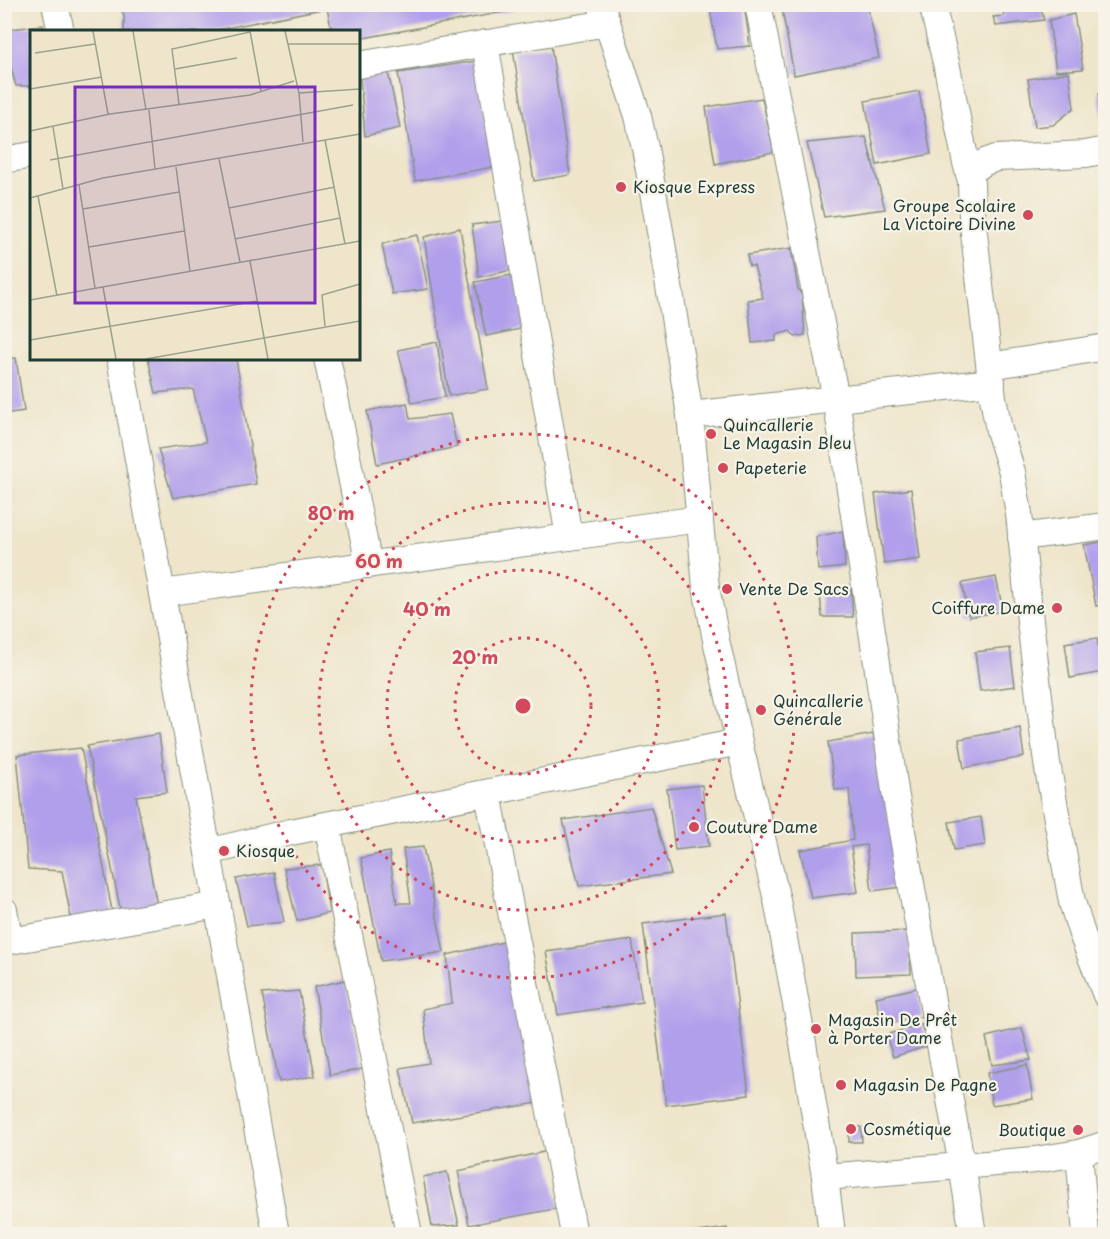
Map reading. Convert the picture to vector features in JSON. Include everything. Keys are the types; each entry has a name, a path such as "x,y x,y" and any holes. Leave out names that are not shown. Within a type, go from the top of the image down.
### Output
{"street":[{"path":"56,4 61,30"},
{"path":"758,4 836,399 901,824 963,1166 973,1234"},
{"path":"932,4 966,163 970,172 972,216 991,374 999,430 1012,472 1047,763 1072,902 1098,956 1106,996"},
{"path":"360,65 484,43 604,14 638,116 645,148 690,416 706,587 739,742 777,900 803,1043 832,1234"},
{"path":"484,43 569,537"},
{"path":"970,172 985,162 996,159 1086,154 1106,150"},
{"path":"4,160 30,155"},
{"path":"690,416 836,399 991,374 1106,347"},
{"path":"120,360 276,1234"},
{"path":"327,360 369,565"},
{"path":"162,593 700,519"},
{"path":"1021,537 1106,526"},
{"path":"208,852 327,825 739,742"},
{"path":"488,794 574,1234"},
{"path":"327,825 409,1234"},
{"path":"4,910 7,942 218,904"},
{"path":"825,1177 1035,1160 1079,1153 1106,1144"},
{"path":"1079,1153 1086,1234"}],"building":[{"path":"120,4 515,4 515,10 360,39 360,30 332,30 327,8 216,30 124,30 124,16"},
{"path":"709,4 744,4 750,46 717,49"},
{"path":"781,4 867,4 879,58 794,75"},
{"path":"995,4 1040,4 1044,20 996,26 993,17 1004,16 1003,11 996,11"},
{"path":"1074,14 1083,69 1056,71 1049,20"},
{"path":"43,25 43,30 30,30 30,86 16,86 4,42 4,30"},
{"path":"551,46 570,175 534,181 513,50"},
{"path":"477,61 494,167 415,181 398,73"},
{"path":"388,72 400,128 365,136 360,78"},
{"path":"1069,72 1074,108 1053,125 1035,127 1028,79"},
{"path":"919,91 931,154 877,165 865,101"},
{"path":"1106,93 1106,122 1104,122 1099,94"},
{"path":"762,98 774,152 715,164 706,107"},
{"path":"866,137 885,209 824,217 807,143"},
{"path":"502,221 512,270 479,277 472,225"},
{"path":"460,228 488,389 449,396 424,237"},
{"path":"417,235 428,289 392,294 382,244"},
{"path":"791,248 798,289 802,295 805,335 795,337 790,331 776,335 776,341 752,343 748,300 763,298 754,266 749,266 747,255"},
{"path":"517,274 525,328 486,336 475,282"},
{"path":"437,342 445,397 412,403 398,350"},
{"path":"16,358 24,411 4,414 4,359"},
{"path":"148,360 236,360 256,484 173,498 158,449 206,442 193,389 156,393"},
{"path":"407,403 410,419 450,414 457,447 377,464 367,411"},
{"path":"911,489 920,559 884,564 875,494"},
{"path":"843,531 845,567 818,570 816,537"},
{"path":"1106,541 1106,604 1096,606 1084,545"},
{"path":"996,577 1003,611 969,617 962,583"},
{"path":"851,589 853,617 822,617 820,593"},
{"path":"1097,638 1103,672 1070,678 1065,643"},
{"path":"1010,648 1015,686 980,691 975,652"},
{"path":"1020,728 1024,757 964,768 959,739"},
{"path":"159,734 167,792 136,796 158,911 122,918 87,746"},
{"path":"873,734 902,887 872,891 866,845 851,847 858,892 811,898 800,850 853,840 849,789 835,790 828,742"},
{"path":"81,748 113,916 71,918 62,871 28,869 17,755"},
{"path":"702,785 709,846 675,850 667,789"},
{"path":"651,807 671,874 579,886 563,820"},
{"path":"981,817 985,845 954,850 949,822"},
{"path":"423,847 444,952 381,961 361,858 389,852 397,903 411,903 403,849"},
{"path":"322,865 329,913 297,921 284,868"},
{"path":"274,872 284,922 247,926 236,879"},
{"path":"726,913 749,1095 666,1105 643,924"},
{"path":"909,931 911,974 856,976 855,933"},
{"path":"512,940 545,1102 412,1123 400,1068 429,1063 423,1009 452,1003 447,955"},
{"path":"632,940 642,1002 558,1015 546,952"},
{"path":"345,980 363,1069 330,1075 314,987"},
{"path":"917,988 922,1017 881,1025 876,997"},
{"path":"299,991 315,1076 279,1082 262,994"},
{"path":"921,1024 928,1046 893,1057 886,1035"},
{"path":"1022,1028 1031,1060 992,1065 986,1037"},
{"path":"1027,1065 1033,1099 992,1105 987,1073"},
{"path":"849,1127 861,1127 862,1142 849,1142"},
{"path":"548,1151 560,1208 469,1225 458,1171"},
{"path":"447,1172 459,1225 432,1227 423,1177"},
{"path":"727,1228 728,1234 691,1234 691,1233"}],"place":[{"name":"Kiosque Express","path":"621,187"},
{"name":"Groupe Scolaire La Victoire Divine","path":"1028,215"},
{"name":"Quincallerie Le Magasin Bleu","path":"711,434"},
{"name":"Papeterie","path":"723,468"},
{"name":"Vente De Sacs","path":"727,589"},
{"name":"Coiffure Dame","path":"1057,608"},
{"name":"Quincallerie Générale","path":"761,710"},
{"name":"Couture Dame","path":"694,827"},
{"name":"Kiosque","path":"224,851"},
{"name":"Magasin De Prêt à Porter Dame","path":"816,1029"},
{"name":"Magasin De Pagne","path":"841,1085"},
{"name":"Cosmétique","path":"851,1129"},
{"name":"Boutique","path":"1078,1130"}]}
